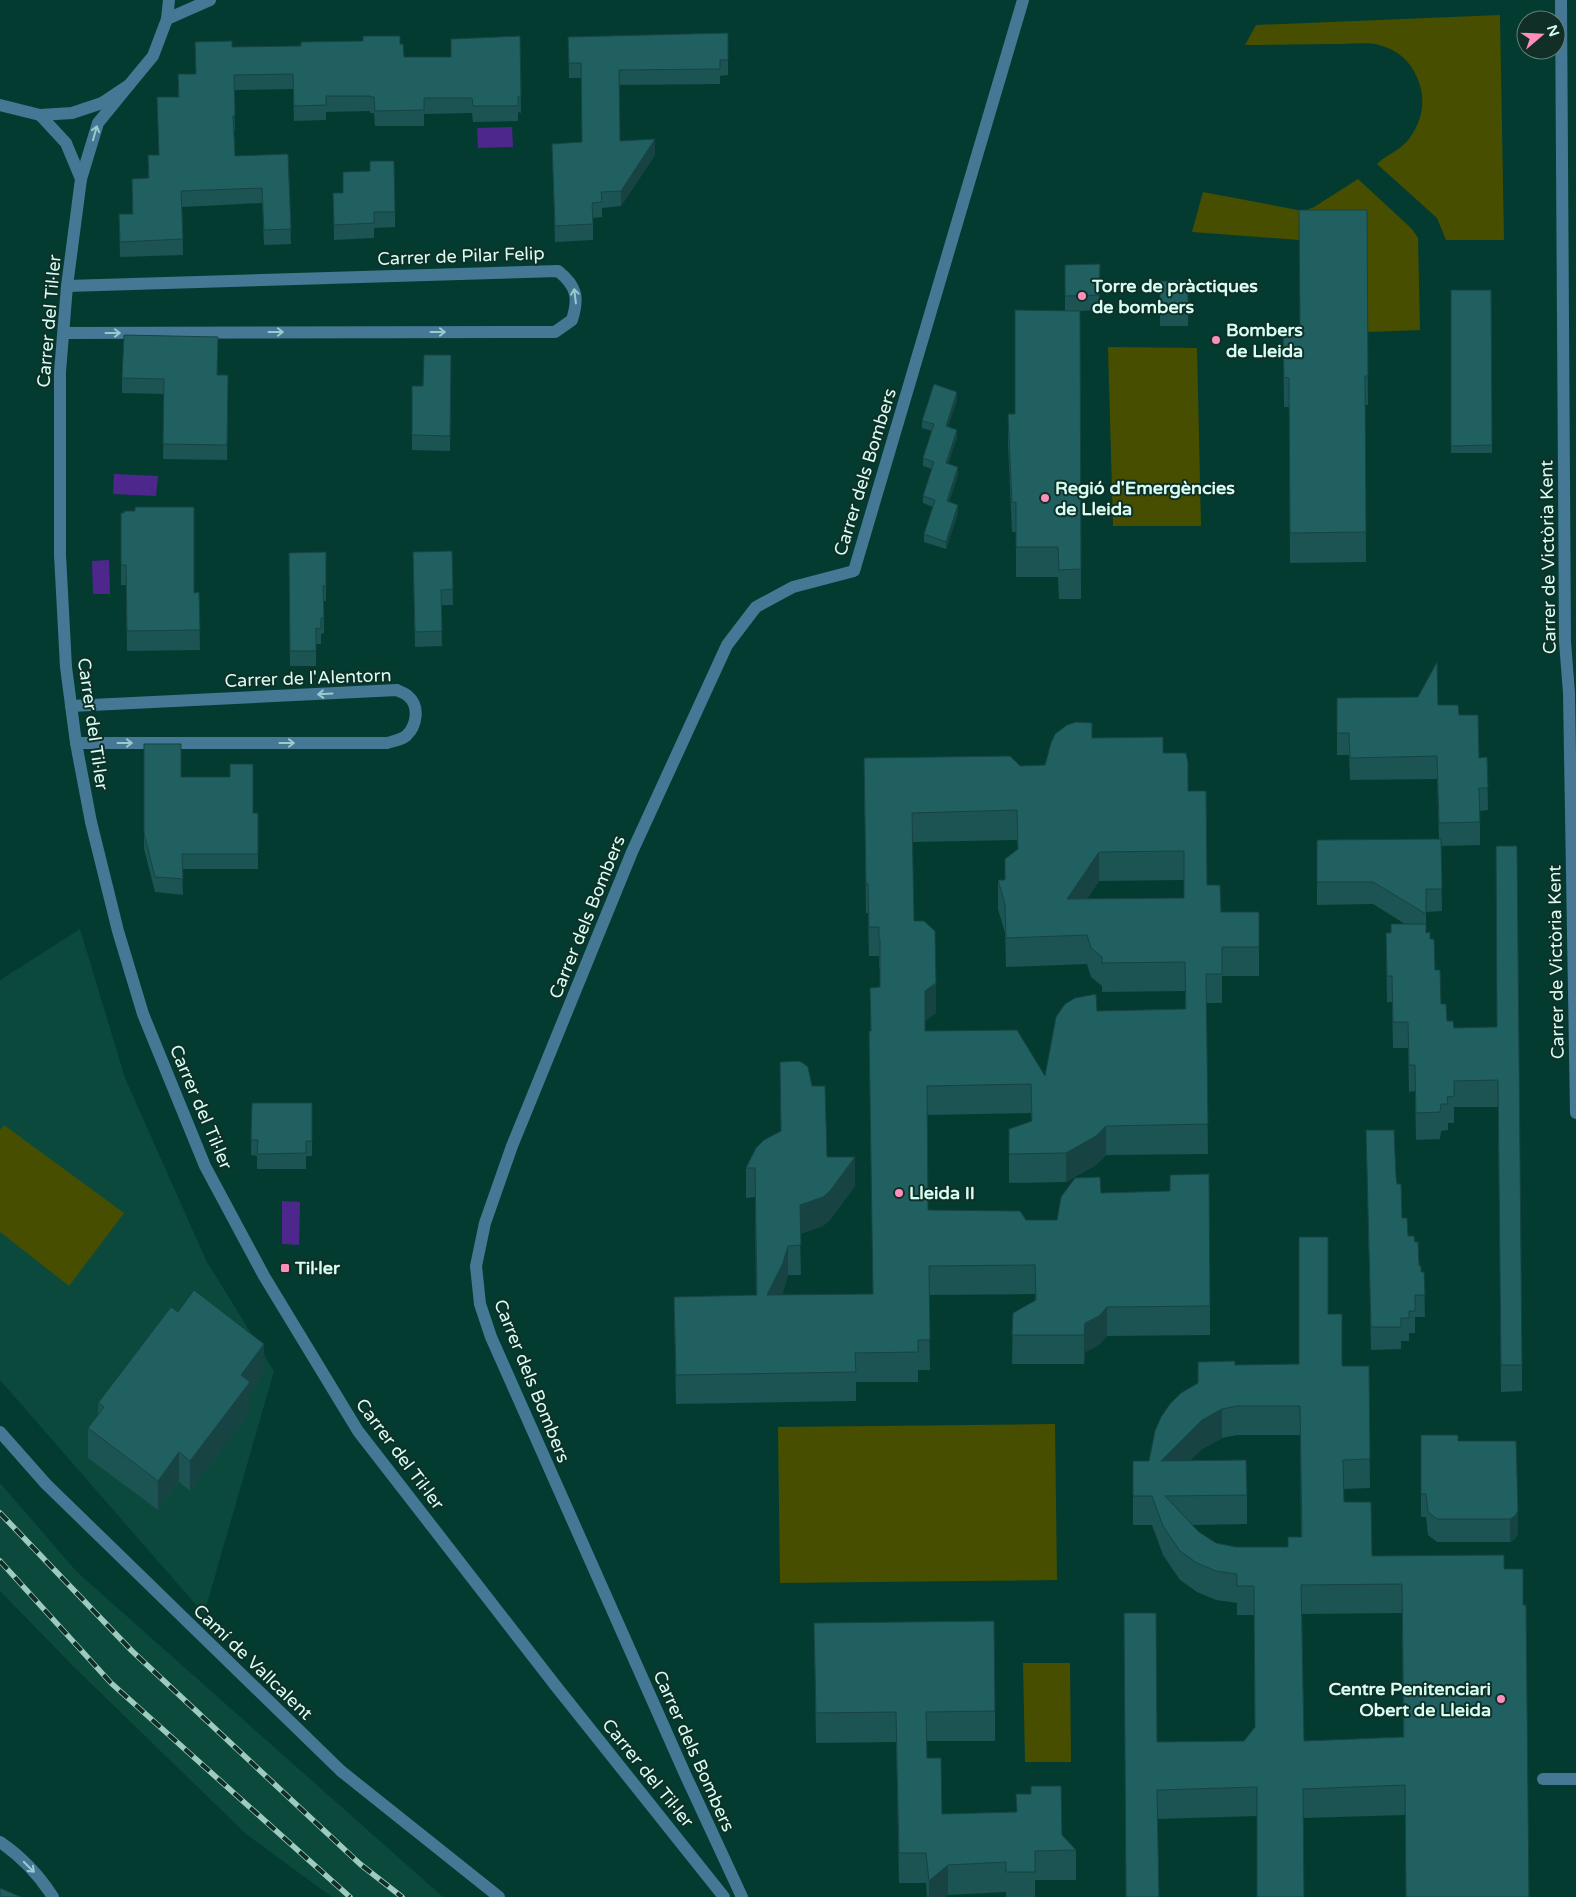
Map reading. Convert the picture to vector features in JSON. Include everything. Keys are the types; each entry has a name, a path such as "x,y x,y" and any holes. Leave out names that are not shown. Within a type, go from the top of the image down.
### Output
{"street":[{"path":"0,106 40,115 72,113 102,103 129,85 154,56 167,19 169,0"},
{"path":"167,19 210,0"},
{"name":"Carrer dels Bombers","path":"742,1897 680,1765 491,1337 480,1304 476,1266 485,1223 512,1146 632,852 727,646 756,607 793,587 854,571 1023,0"},
{"name":"Carrer de Victòria Kent","path":"1561,0 1576,1113"},
{"name":"Carrer del Til·ler","path":"129,85 98,123 81,180 67,286 60,372 60,555 66,667 76,744 98,849 118,931 142,1014 205,1166 264,1276 358,1431 555,1685 724,1897"},
{"name":"Carrer del Til·ler","path":"40,115 66,143 81,180"},
{"name":"Carrer de Pilar Felip","path":"64,333 555,332 572,320 576,308 575,290 568,278 558,271 67,286"},
{"name":"Carrer de l'Alentorn","path":"71,706 397,690 408,695 413,702 416,718 412,729 404,737 386,742 76,744"},
{"name":"Camí de Vallcalent","path":"0,1432 46,1484 341,1771 499,1897"},
{"path":"1543,1779 1576,1779"},
{"path":"0,1842 31,1868 53,1897"}],"shaded area":[{"path":"512,127 513,147 478,148 477,128"},
{"path":"114,474 158,476 156,496 113,494"},
{"path":"109,560 110,594 93,594 92,561"},
{"path":"80,929 125,1078 206,1260 274,1371 204,1614 0,1380 0,980"},
{"path":"282,1201 300,1202 299,1245 282,1244"},
{"path":"0,1483 77,1572 443,1897 332,1897 247,1835 74,1667 0,1591"}],"green space":[{"path":"1500,15 1504,240 1446,240 1437,218 1377,164 1398,150 1409,139 1421,115 1421,89 1415,73 1401,55 1379,45 1370,44 1245,45 1256,25"},
{"path":"1358,179 1412,229 1418,238 1420,330 1368,332 1367,240 1299,240 1192,232 1203,192 1303,211 1314,207"},
{"path":"1108,347 1197,348 1201,526 1113,526"},
{"path":"4,1125 124,1213 69,1286 0,1232 0,1130"},
{"path":"1055,1424 1057,1580 780,1583 778,1427"},
{"path":"1023,1663 1070,1663 1071,1762 1025,1762"}],"building":[{"path":"728,33 728,60 720,60 720,69 619,70 620,141 655,139 621,191 601,192 602,202 592,203 593,224 555,226 552,144 582,142 581,63 569,63 568,37"},
{"path":"363,36 400,36 404,57 451,57 451,39 520,36 521,97 518,97 518,106 473,106 472,98 424,98 424,110 375,111 374,97 326,96 326,105 294,106 293,74 234,75 235,115 233,116 235,156 288,154 291,229 264,230 262,188 181,191 183,239 120,242 119,214 133,214 132,179 149,178 148,155 159,155 157,97 179,97 178,74 196,74 195,42 232,41 232,47 301,46 301,42 363,41"},
{"path":"370,161 394,161 395,212 374,212 374,223 334,225 333,193 343,193 343,172 370,171"},
{"path":"1299,210 1367,210 1368,376 1365,376 1366,532 1290,533 1289,378 1284,377 1283,327 1300,327"},
{"path":"1100,264 1099,295 1065,296 1065,265"},
{"path":"1160,281 1188,281 1188,311 1160,311"},
{"path":"1451,290 1491,290 1492,445 1451,446"},
{"name":"Regió d'Emergències de Lleida","path":"1015,310 1080,311 1081,569 1059,570 1058,547 1016,547 1016,502 1012,503 1008,414 1015,414"},
{"path":"124,335 218,337 217,375 228,375 227,445 163,444 164,379 122,378"},
{"path":"424,355 451,355 450,436 412,435 412,386 423,386"},
{"path":"934,384 957,392 946,426 957,430 946,463 958,467 947,501 958,505 946,542 924,534 935,500 923,496 934,462 923,458 934,424 922,421"},
{"path":"135,507 194,507 194,593 199,592 200,630 127,631 126,565 121,565 121,513 124,513 124,511 135,511"},
{"path":"452,551 453,589 441,590 442,631 415,632 413,552"},
{"path":"326,552 326,586 323,586 324,618 321,618 321,629 316,628 316,651 290,651 289,553"},
{"path":"1437,662 1438,705 1458,705 1459,715 1478,715 1479,758 1487,757 1488,788 1479,788 1480,822 1439,823 1437,756 1350,758 1349,733 1337,733 1337,698 1418,697"},
{"path":"1076,722 1092,723 1092,738 1163,737 1163,753 1186,753 1188,791 1206,791 1207,885 1220,885 1221,912 1259,912 1259,947 1222,947 1222,974 1206,974 1208,1124 1106,1126 1096,1136 1066,1153 1009,1154 1009,1129 1032,1121 1031,1084 927,1086 928,1210 1020,1211 1026,1220 1057,1220 1061,1197 1075,1178 1100,1177 1101,1193 1170,1191 1170,1175 1209,1174 1210,1306 1107,1307 1099,1316 1085,1323 1084,1335 1012,1335 1013,1313 1036,1300 1035,1265 929,1266 930,1340 918,1340 918,1352 855,1353 856,1372 676,1375 674,1297 757,1295 755,1168 746,1168 756,1148 764,1140 781,1131 780,1062 799,1061 803,1063 808,1067 812,1086 825,1086 827,1157 855,1157 830,1191 823,1197 800,1205 801,1245 788,1246 783,1263 767,1295 873,1294 869,1031 871,1031 870,988 880,987 880,939 879,927 869,927 868,884 866,884 864,758 1010,756 1020,766 1045,765 1055,734 1067,725","holes":["1017,810 1018,849 1005,859 1005,880 998,880 1005,904 1006,938 1087,935 1091,948 1102,957 1102,963 1185,962 1186,1009 1097,1011 1096,994 1075,998 1065,1004 1056,1017 1045,1076 1017,1030 925,1031 925,991 936,983 935,931 924,921 914,921 912,813","1184,851 1184,898 1067,899 1099,852"]},
{"path":"144,744 181,744 181,777 230,777 230,764 253,764 253,813 258,813 258,854 182,854 183,879 155,877 144,833"},
{"path":"1441,839 1442,889 1426,889 1426,914 1373,882 1317,882 1317,840"},
{"path":"1496,846 1517,846 1522,1365 1501,1365 1498,1080 1454,1081 1454,1096 1447,1097 1448,1104 1441,1104 1440,1112 1416,1113 1415,1065 1409,1065 1408,1022 1393,1022 1392,976 1387,976 1386,933 1391,933 1391,924 1426,924 1426,933 1430,932 1430,939 1434,939 1435,970 1440,970 1441,1004 1446,1004 1447,1021 1453,1021 1454,1028 1497,1027"},
{"path":"252,1103 312,1103 312,1141 306,1141 306,1153 257,1154 258,1140 251,1140"},
{"path":"1366,1130 1394,1130 1396,1177 1397,1184 1401,1184 1402,1218 1407,1218 1408,1236 1414,1236 1415,1242 1418,1242 1419,1266 1421,1266 1421,1272 1424,1272 1425,1295 1415,1295 1415,1311 1409,1311 1409,1318 1401,1318 1401,1327 1371,1327"},
{"path":"1299,1237 1328,1237 1328,1314 1342,1314 1342,1366 1369,1366 1370,1459 1343,1460 1344,1502 1371,1502 1372,1556 1504,1555 1504,1569 1523,1569 1523,1605 1526,1605 1529,1897 1406,1897 1405,1785 1303,1789 1304,1897 1257,1897 1257,1787 1157,1790 1159,1897 1126,1897 1124,1613 1156,1613 1157,1742 1244,1741 1255,1727 1254,1586 1237,1586 1237,1574 1216,1571 1197,1563 1180,1551 1163,1526 1152,1496 1133,1496 1133,1461 1149,1461 1155,1431 1161,1417 1181,1393 1198,1383 1198,1362 1235,1361 1235,1365 1299,1364","holes":["1237,1406 1300,1406 1302,1537 1288,1537 1288,1547 1236,1547 1216,1543 1199,1532 1165,1496 1247,1495 1246,1460 1161,1461 1202,1420 1222,1409","1402,1584 1404,1737 1304,1741 1301,1585"]},
{"path":"194,1290 264,1344 241,1375 250,1382 190,1461 179,1452 158,1481 88,1428 104,1407 98,1403 171,1307 178,1312"},
{"path":"1421,1435 1458,1435 1458,1441 1516,1441 1518,1511 1515,1516 1510,1519 1437,1519 1428,1512 1426,1494 1421,1494"},
{"path":"994,1621 995,1711 926,1712 927,1758 941,1758 942,1814 1017,1812 1016,1794 1031,1794 1031,1786 1061,1786 1062,1835 1076,1850 1035,1851 1035,1872 1006,1872 1006,1862 948,1865 929,1881 926,1853 899,1853 896,1712 816,1713 814,1623"},
{"path":"0,1888 21,1897 0,1897"}],"railway":[{"path":"0,1513 132,1651 360,1864 402,1897"},
{"path":"0,1561 111,1683 350,1897"}],"place":[{"name":"Torre de pràctiques de bombers","path":"1082,296"},
{"name":"Bombers de Lleida","path":"1216,340"},
{"name":"Regió d'Emergències de Lleida","path":"1045,498"},
{"name":"Lleida II","path":"899,1193"},
{"name":"Til·ler","path":"285,1268"},
{"name":"Centre Penitenciari Obert de Lleida","path":"1501,1699"}]}
